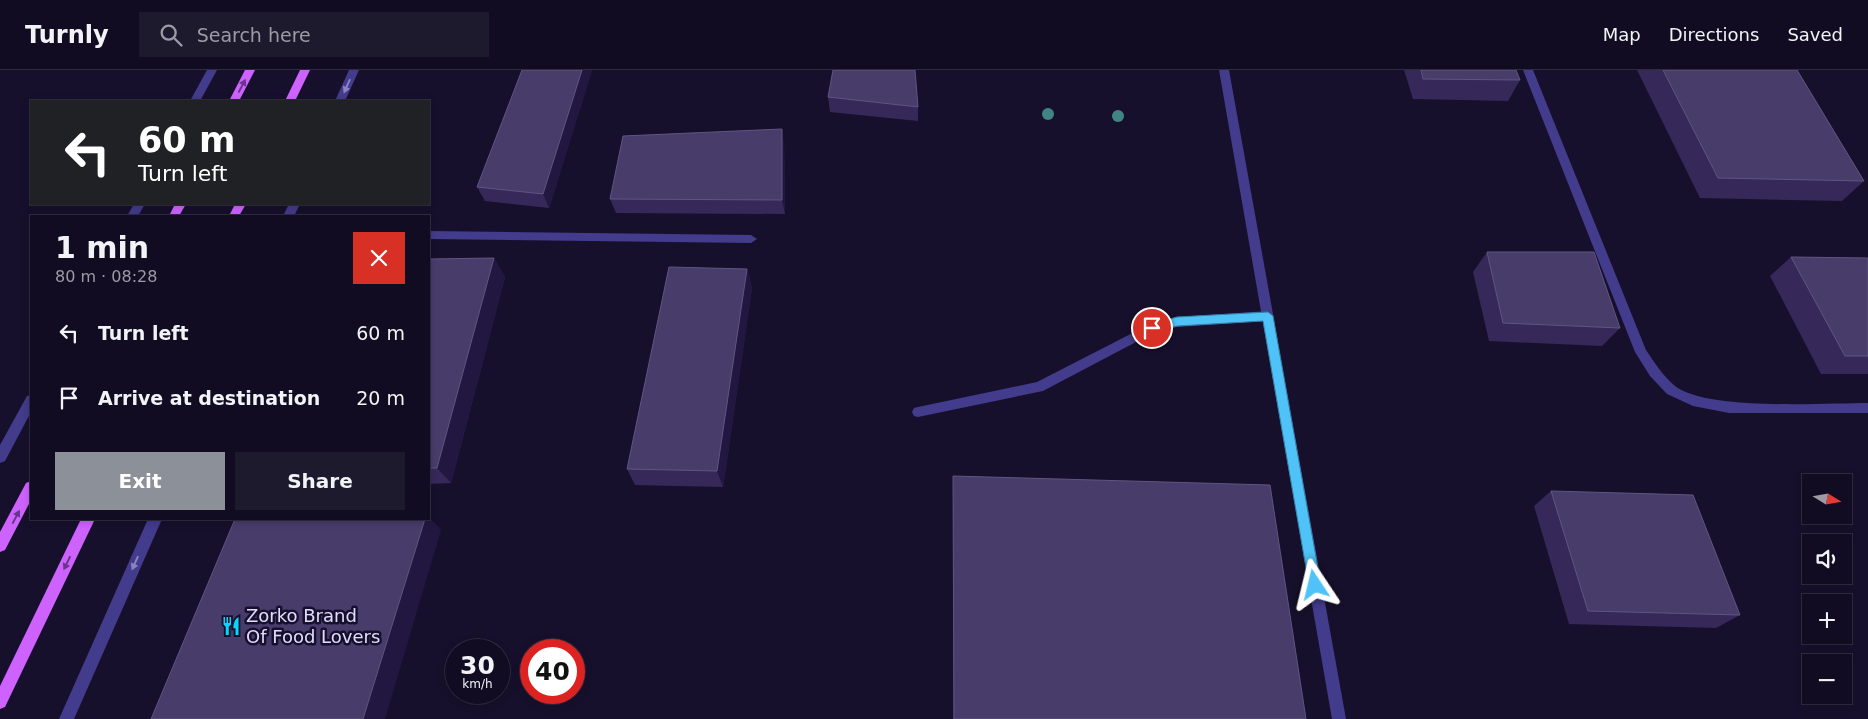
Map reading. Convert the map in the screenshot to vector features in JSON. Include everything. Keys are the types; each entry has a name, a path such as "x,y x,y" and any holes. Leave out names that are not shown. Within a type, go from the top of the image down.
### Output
{"main road":[{"path":"235,100 250,70"},
{"path":"290,100 305,70"},
{"path":"0,546 30,489"},
{"path":"0,702 88,520"}],"street":[{"path":"196,100 212,70"},
{"path":"340,100 354,70"},
{"path":"1224,70 1339,719"},
{"path":"1528,70 1641,352 1654,372 1672,390 1693,400 1729,408 1868,408"},
{"path":"430,234 751,239"},
{"path":"918,412 1039,387 1152,328 1177,322 1268,316"},
{"path":"0,457 30,402"},
{"path":"66,719 155,520"}],"building":[{"path":"522,70 582,70 543,194 477,187"},
{"path":"833,70 915,70 918,107 828,97"},
{"path":"1421,70 1516,70 1520,80 1423,79"},
{"path":"1663,70 1797,70 1864,181 1718,178"},
{"path":"782,129 782,200 610,199 623,136"},
{"path":"1487,252 1594,252 1620,328 1503,323"},
{"path":"1791,257 1868,258 1868,356 1845,356"},
{"path":"494,258 437,468 430,468 430,259"},
{"path":"669,267 747,269 717,471 627,469"},
{"path":"953,476 1270,485 1306,719 954,719"},
{"path":"1551,491 1693,495 1740,615 1588,611"},
{"path":"235,520 425,520 363,719 151,719"}],"place":[{"name":"Zorko Brand Of Food Lovers","path":"231,626"}],"route":[{"path":"1152,328 1177,322 1268,316 1315,585"}]}
